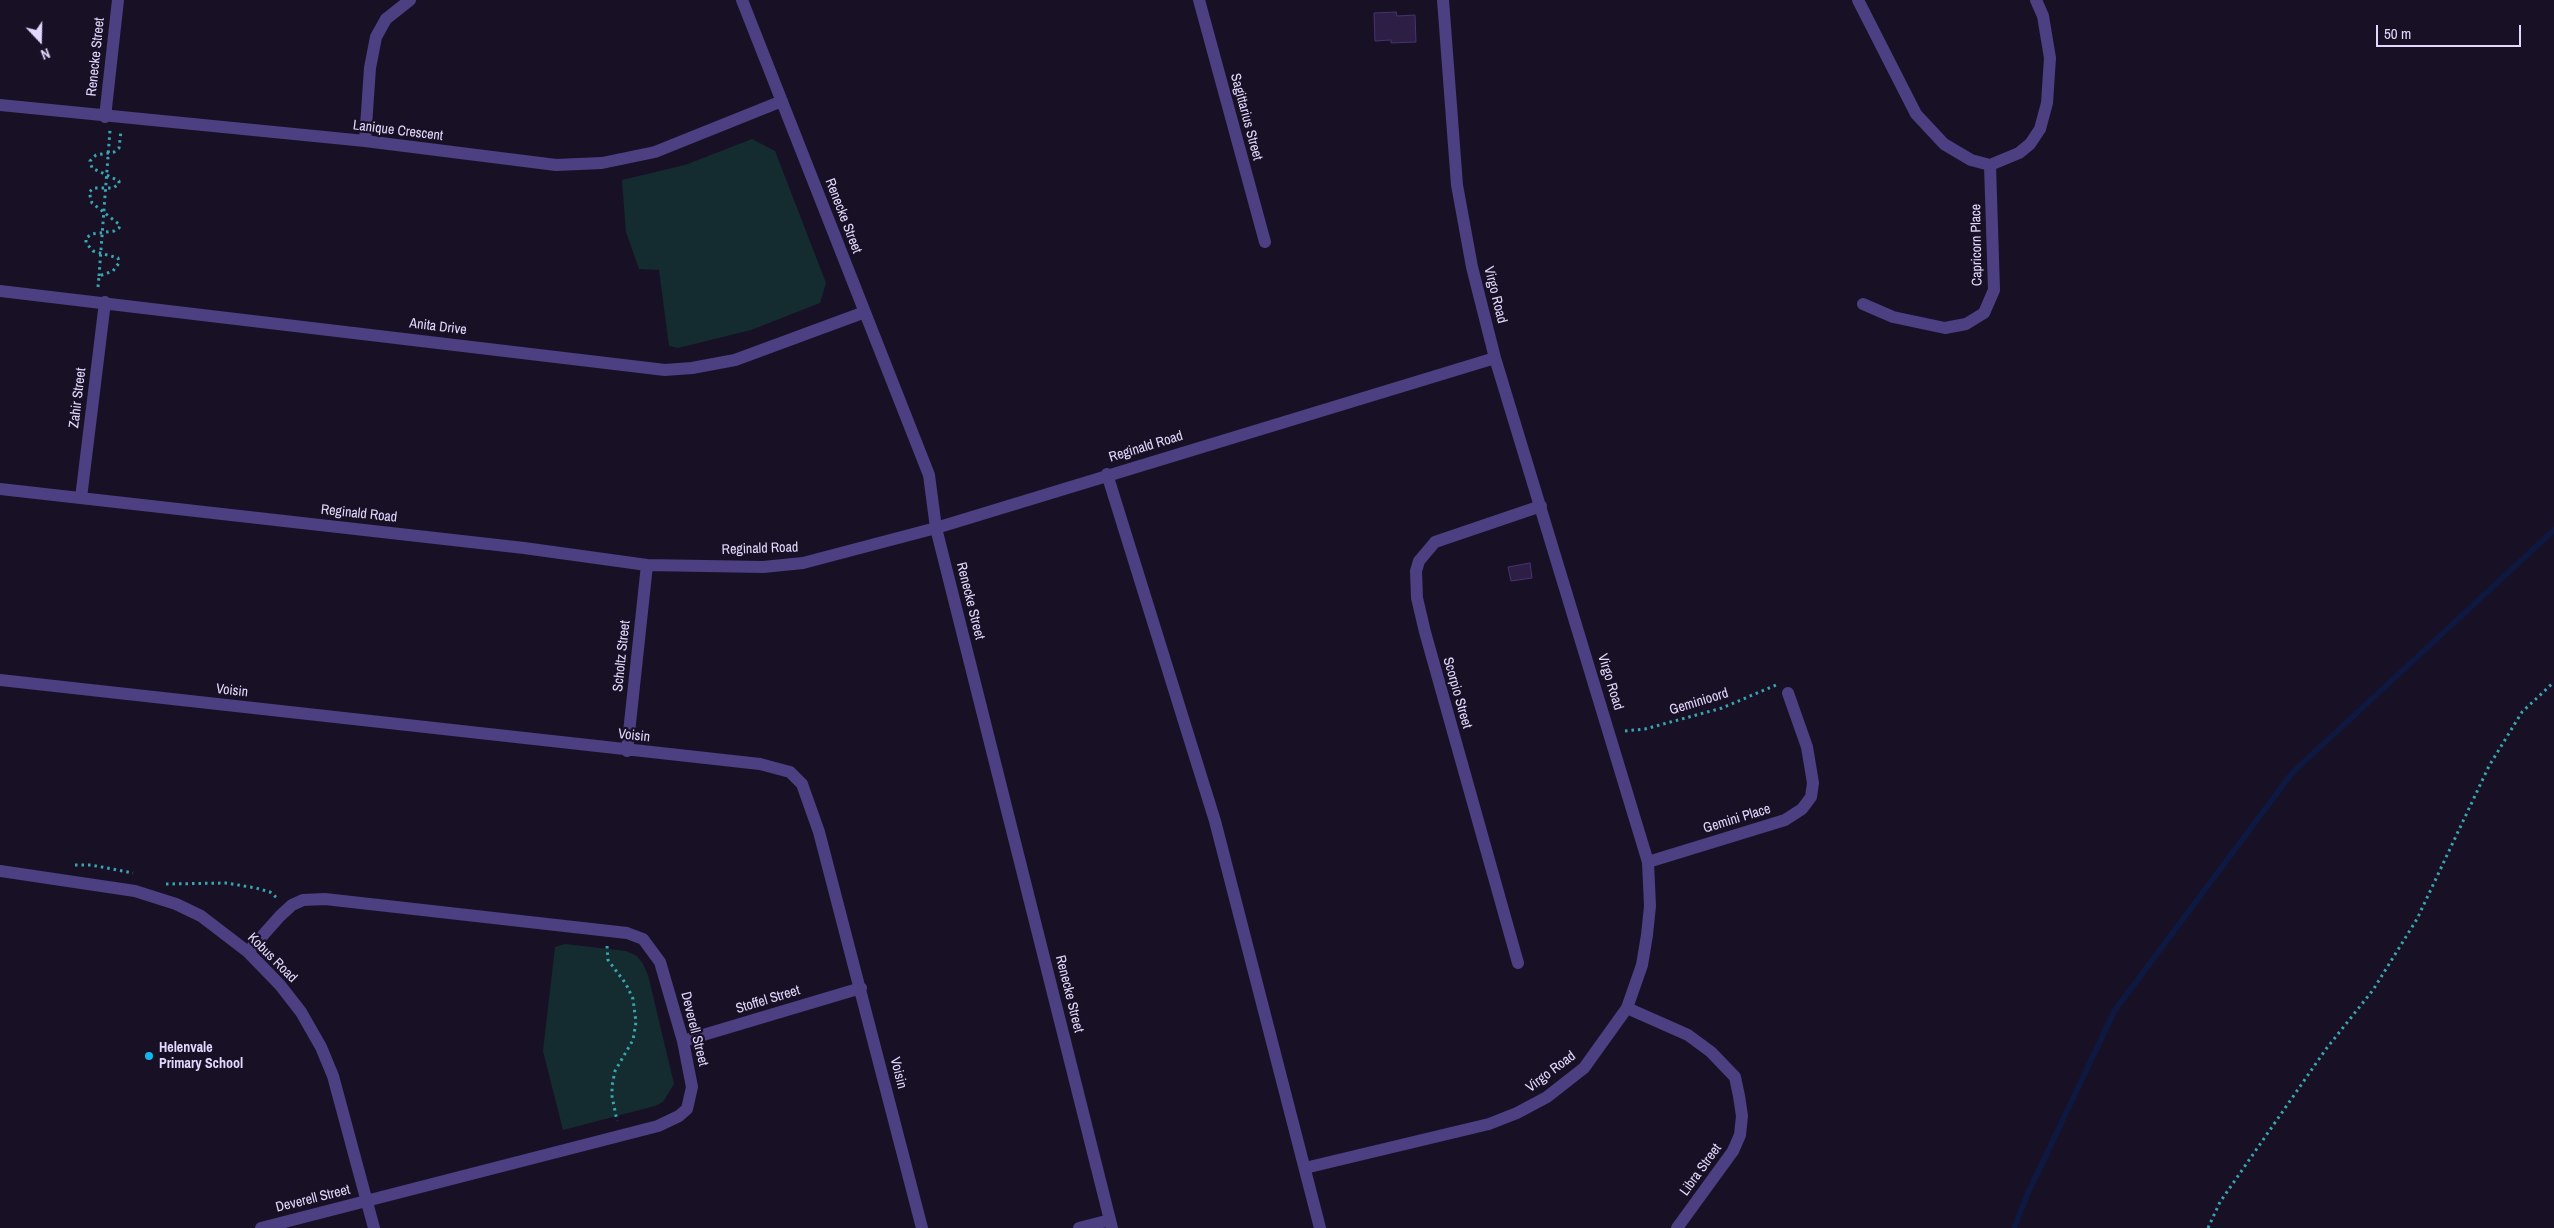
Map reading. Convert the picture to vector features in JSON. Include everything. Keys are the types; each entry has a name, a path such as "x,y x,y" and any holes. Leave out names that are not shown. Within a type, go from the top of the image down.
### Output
{"street":[{"name":"Renecke Street","path":"112,117 118,0"},
{"path":"365,141 370,68 376,37 386,19 410,0"},
{"name":"Renecke Street","path":"742,0 909,420 929,475 936,528 1111,1224"},
{"name":"Sagittarius Street","path":"1199,0 1265,242"},
{"name":"Virgo Road","path":"1304,1168 1489,1124 1517,1113 1547,1097 1584,1068 1627,1008 1642,965 1647,935 1650,906 1648,862 1495,358 1472,267 1458,185 1443,0"},
{"path":"1858,0 1916,114 1944,144 1971,160 1990,165 2019,153 2030,144 2042,120 2047,103 2050,58 2043,16 2036,0"},
{"name":"Lanique Crescent","path":"0,105 365,141 556,165 602,162 655,152 782,101"},
{"name":"Capricorn Place","path":"1863,304 1893,316 1938,327 1966,324 1984,313 1994,290 1990,165"},
{"name":"Anita Drive","path":"0,291 665,370 692,368 735,360 865,312"},
{"name":"Zahir Street","path":"81,498 101,302"},
{"name":"Reginald Road","path":"0,489 524,548 647,565 763,567 803,563 936,528 1107,474 1495,358"},
{"path":"1107,474 1215,821 1320,1228"},
{"name":"Scorpio Street","path":"1518,963 1425,632 1417,598 1416,571 1419,561 1435,542 1541,506"},
{"name":"Scholtz Street","path":"626,751 647,565"},
{"name":"Voisin","path":"0,680 626,751 760,764 790,772 802,784 819,832 922,1228"},
{"name":"Gemini Place","path":"1648,862 1785,820 1802,808 1811,797 1814,783 1807,747 1788,693"},
{"name":"Kobus Road","path":"0,871 135,891 176,904 201,916 248,952 280,985 296,1005 321,1047 336,1084 374,1228"},
{"name":"Deverell Street","path":"248,952 280,916 292,905 303,900 325,899 627,933 643,939 654,950 660,962 684,1041 692,1087 687,1109 670,1121 262,1228"},
{"name":"Stoffel Street","path":"684,1041 861,988"},
{"name":"Libra Street","path":"1627,1008 1688,1035 1712,1052 1735,1077 1740,1096 1742,1116 1740,1135 1734,1152 1677,1228"},
{"path":"1079,1228 1111,1224"}],"path":[{"path":"99,276 112,270 119,263 118,258 101,254 88,246 86,238 92,234 119,228 120,225 104,214 88,196 88,192 94,188 113,188 119,184 117,178 92,168 90,161 96,155 114,152 120,144 112,117"},
{"path":"101,302 99,276 112,117"},
{"path":"2208,1228 2226,1194 2326,1049 2373,990 2417,919 2489,766 2522,712 2554,682"},
{"name":"Geminioord","path":"1610,732 1645,729 1722,708 1773,686 1782,686 1788,693"},
{"path":"609,931 606,953 608,960 626,984 634,1004 636,1022 633,1040 615,1071 612,1086 612,1096 621,1135"}],"green space":[{"path":"752,139 775,151 826,283 820,303 751,330 678,348 669,346 659,270 639,269 626,232 622,180 685,165"},
{"path":"565,944 626,951 637,956 648,975 674,1084 663,1102 655,1106 563,1130 543,1051 555,947"}],"building":[{"path":"1396,12 1397,16 1415,15 1416,42 1391,43 1391,40 1375,41 1374,13"},
{"path":"1530,563 1532,578 1511,581 1508,567"}],"waterway":[{"path":"2014,1228 2028,1193 2115,1010 2292,773 2554,530"}],"place":[{"name":"Helenvale Primary School","path":"149,1056"}]}
